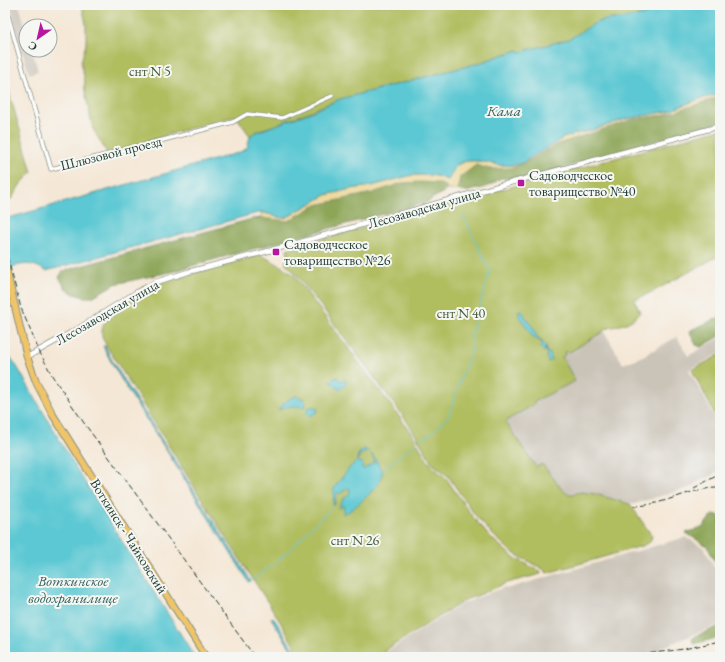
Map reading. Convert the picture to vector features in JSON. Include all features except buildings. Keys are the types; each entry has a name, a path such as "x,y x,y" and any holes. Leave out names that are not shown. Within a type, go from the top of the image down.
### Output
{"main road":[{"name":"Воткинск - Чайковский","path":"5,265 14,296 27,357 37,384 53,415 206,657"}],"street":[{"name":"Шлюзовой проезд","path":"5,5 51,169 233,122 247,114 282,118 332,96"},
{"name":"Лесозаводская улица","path":"27,357 76,330 137,292 156,282 720,126"}],"shaded area":[{"path":"9,5 19,5 23,18 18,18 18,36"},
{"path":"24,58 34,58 38,71 29,74"},
{"path":"604,331 623,364 643,356 677,337 688,356 720,338 720,353 689,370 720,427 720,470 706,479 705,477 691,487 634,504 595,494 581,492 567,494 542,464 536,468 506,423 509,419 533,405 535,401 575,381 562,356 564,352 567,351 568,353"},
{"path":"686,537 704,548 720,578 720,624 660,648 661,655 657,657 389,657 386,652 462,604 505,587 506,589"}],"green space":[{"name":"снт N 5","path":"82,5 675,5 644,15 622,19 611,19 569,39 520,52 518,50 479,63 340,99 276,125 259,130 250,136 236,116 107,153 93,129 84,86 85,82 81,62 86,44 86,24"},
{"path":"5,78 32,172 5,205"},
{"path":"720,97 720,122 555,170 511,181 506,178 501,178 489,186 464,192 457,190 460,177 476,165 490,169 530,160 555,145 634,119 663,115"},
{"name":"снт N 40","path":"720,129 720,255 654,291 634,300 640,312 629,322 604,329 604,331 568,353 566,351 564,352 565,355 562,357 575,381 535,401 533,405 509,419 506,423 536,467 542,464 567,494 581,492 595,494 630,504 652,536 650,542 642,546 547,573 543,569 513,553 492,534 475,515 448,476 433,464 411,427 324,310 291,268 285,263 288,256 287,249"},
{"path":"402,183 437,183 446,186 447,190 428,202 175,271 115,284 92,297 84,297 74,294 66,289 59,277 63,271 252,219 262,218 288,221 316,205 372,193"},
{"name":"снт N 26","path":"261,255 294,275 412,434 427,460 446,478 472,516 489,536 513,557 540,571 541,574 506,583 467,599 384,651 387,657 301,657 106,345 102,336 104,323 130,301 152,287 160,283"},
{"path":"720,317 720,336 701,347 696,345 690,332 691,330"},
{"path":"720,355 720,424 692,370"},
{"path":"712,515 720,516 720,571 707,546 686,533 703,527"},
{"path":"720,626 720,637 694,644 692,639 696,636"}],"sand":[{"path":"720,94 720,97 663,115 634,119 555,145 530,160 511,168 490,169 476,165 460,177 457,190 447,190 446,186 437,183 402,183 372,193 316,205 288,221 262,218 261,212 290,216 303,207 326,195 371,186 412,175 433,175 448,180 455,167 464,162 479,161 500,165 514,165 522,163 563,138 626,119 669,111 699,99"}],"water":[{"name":"Кама","path":"675,5 720,5 720,94 699,99 669,111 626,119 563,138 519,164 500,165 479,161 463,162 456,166 448,180 433,175 412,175 371,186 326,195 285,218 261,212 46,271 26,264 5,269 5,251 9,250 5,237 5,219 238,153 247,148 250,136 254,133 311,112 340,99 479,63 519,50 520,52 569,39 597,22 643,15"},
{"path":"521,310 534,329 536,335 546,346 547,353 550,353 552,360 548,362 545,347 544,352 540,348 541,346 542,347 541,342 533,337 519,316 518,311"},
{"path":"103,346 105,346 111,359 137,401 251,581 249,582 132,397"},
{"name":"Воткинское водохранилище","path":"5,353 16,365 74,465 195,657 5,657"},
{"path":"337,377 341,381 344,379 347,383 340,390 330,381"},
{"path":"296,396 304,399 305,407 289,406 278,410 284,403"},
{"path":"309,407 317,407 318,411 310,416 306,415"},
{"path":"365,449 369,452 360,454 358,459 359,463 360,462 363,465 363,469 375,462 371,454 382,470 381,478 364,499 343,514 344,506 338,508 345,497 349,495 350,489 346,488 339,494 337,492 334,506 334,488 351,466 357,461 360,452"},
{"path":"273,617 298,657 296,657 271,618"}],"waterway":[{"path":"421,440 433,432 449,415 472,349 471,335 490,271 463,215"},
{"path":"382,470 415,444"},
{"path":"251,581 277,562 333,506"}],"railway":[{"path":"5,248 21,308 39,351 53,377 84,423 255,657"},
{"path":"694,488 720,474"},
{"path":"633,506 656,503 698,490 720,488"},
{"path":"623,657 684,649 720,641"}],"place":[{"name":"Садоводческое товарищество №40","path":"521,183"},
{"name":"Садоводческое товарищество №26","path":"276,252"}]}
